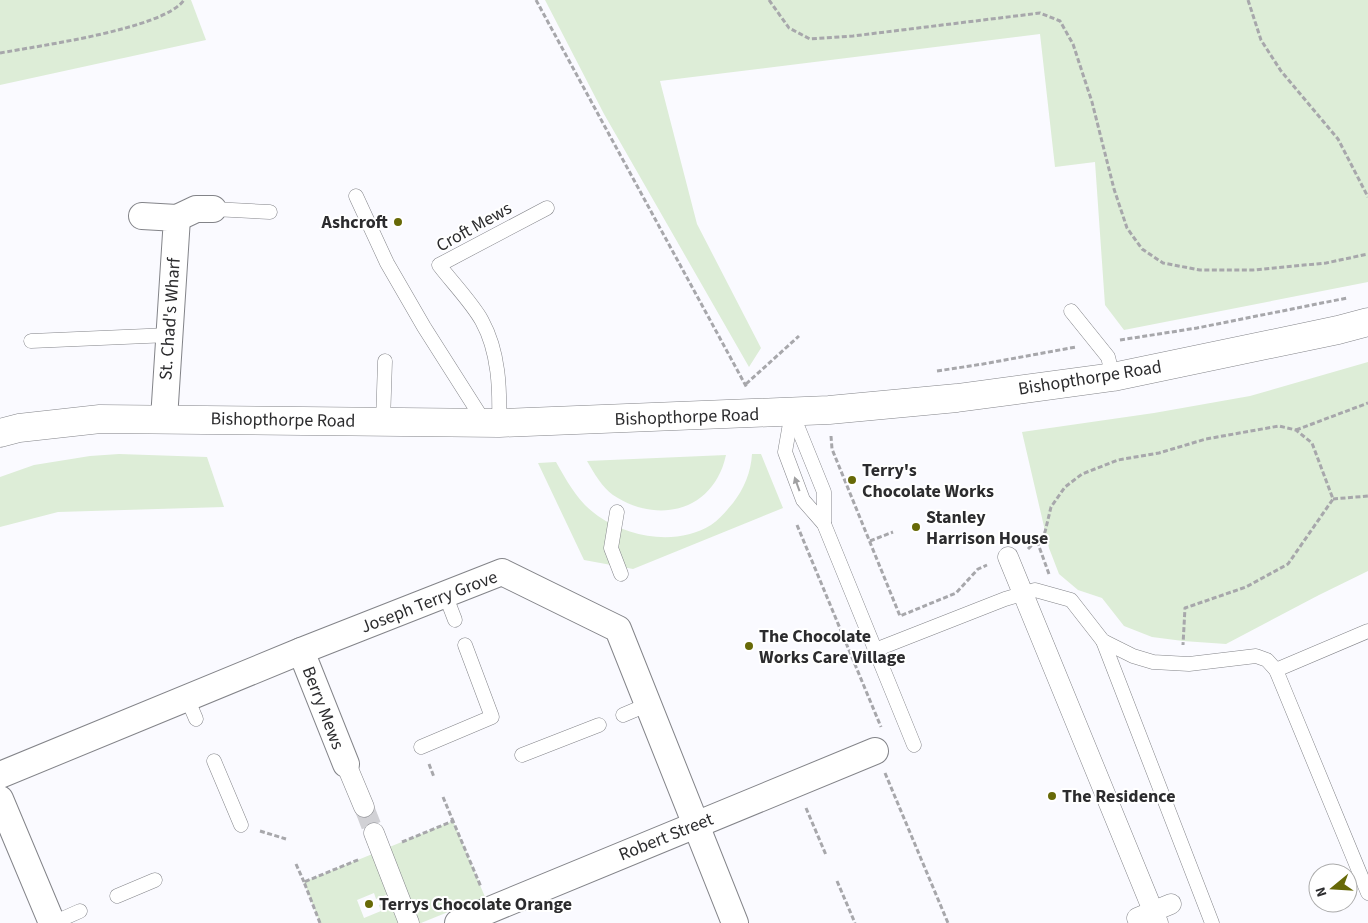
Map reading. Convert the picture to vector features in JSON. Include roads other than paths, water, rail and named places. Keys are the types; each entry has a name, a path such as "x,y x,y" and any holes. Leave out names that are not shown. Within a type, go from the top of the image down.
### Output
{"street":[{"path":"142,216 177,218 196,209 213,210"},
{"name":"St. Chad's Wharf","path":"164,419 177,218"},
{"name":"Bishopthorpe Road","path":"0,434 19,428 100,419 492,423 829,410 957,398 1113,378 1368,322"},
{"path":"1008,557 1154,914"},
{"name":"Joseph Terry Grove","path":"0,775 192,708 301,651 502,572 618,629 735,923"},
{"name":"Berry Mews","path":"301,651 346,764"},
{"name":"Robert Street","path":"458,923 875,751"},
{"path":"346,764 364,807"},
{"path":"0,799 52,923"},
{"path":"374,832 409,923"}],"lane":[{"path":"356,196 387,263 424,326 492,423"},
{"name":"Croft Mews","path":"492,423 500,383 487,331 481,319 439,265 547,208"},
{"path":"213,210 270,212"},
{"path":"1070,311 1108,357 1113,378"},
{"path":"31,341 170,335"},
{"path":"383,422 385,361"},
{"path":"792,412 824,492 824,524"},
{"path":"792,412 785,452 803,500 824,524 914,744"},
{"path":"617,512 611,548 621,574"},
{"path":"875,650 1034,590 1070,600 1103,641 1212,923"},
{"path":"445,594 455,620"},
{"path":"1276,670 1368,631"},
{"path":"1103,641 1133,656 1153,662 1182,663 1256,656 1267,660 1276,670 1368,893"},
{"path":"422,747 492,717 465,645"},
{"path":"623,715 649,704"},
{"path":"522,755 599,725"},
{"path":"214,761 241,825"},
{"path":"118,896 155,880"},
{"path":"52,923 80,911"}],"tunnel":[{"path":"364,807 374,833"}],"place":[{"name":"Ashcroft","path":"398,222"},
{"name":"Terry's Chocolate Works","path":"852,480"},
{"name":"Stanley Harrison House","path":"916,527"},
{"name":"The Chocolate Works Care Village","path":"749,646"},
{"name":"The Residence","path":"1052,796"},
{"name":"Terrys Chocolate Orange","path":"369,904"}]}
